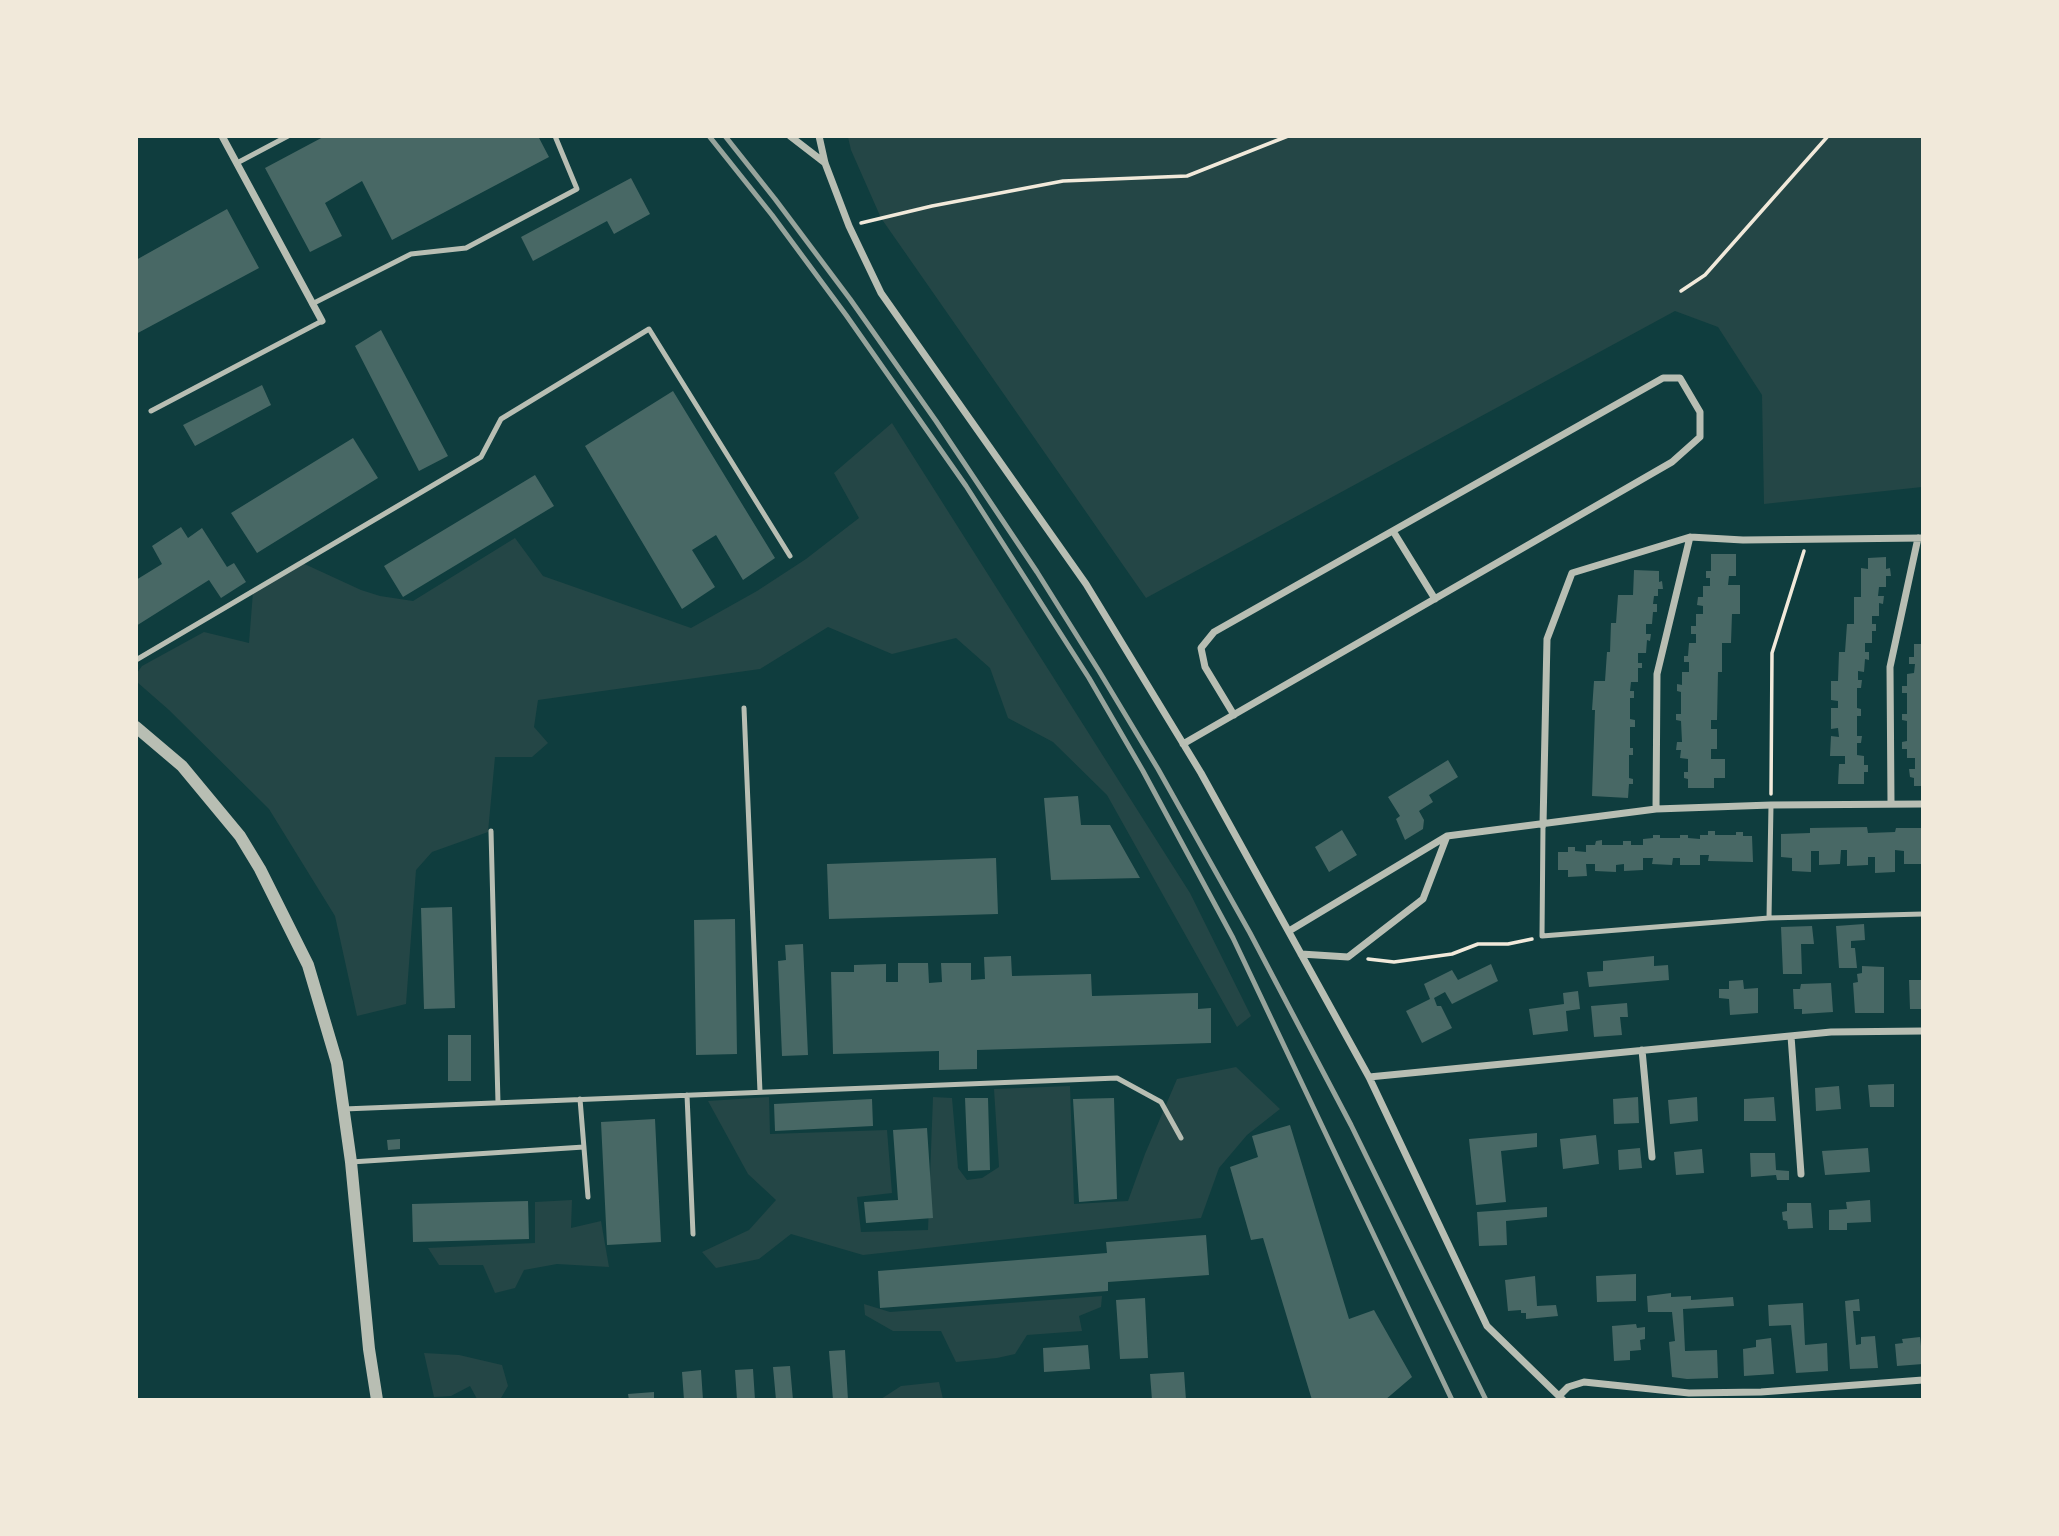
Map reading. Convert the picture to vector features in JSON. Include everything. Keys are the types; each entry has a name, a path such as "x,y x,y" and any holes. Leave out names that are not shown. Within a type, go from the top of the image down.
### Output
{"street":[{"path":"222,136 322,321"},
{"path":"790,136 825,163"},
{"path":"819,136 825,163 849,226 881,293 1086,584 1184,744 1369,1077 1487,1326 1561,1398 1568,1387 1584,1382 1689,1393 1749,1392 1923,1380"},
{"path":"1184,744 1672,462 1700,438 1700,412 1680,378 1663,378 1214,632 1200,648 1205,667 1234,715"},
{"path":"1393,531 1434,599"},
{"path":"1656,809 1657,674 1689,537"},
{"path":"1543,825 1547,639 1572,573 1689,537 1743,540 1921,538 1890,667 1891,803"},
{"path":"136,727 182,766 240,836 260,869 308,965 337,1063 351,1162 369,1349 377,1399"},
{"path":"1289,932 1447,836 1656,809 1923,804"},
{"path":"1301,954 1348,957 1423,899 1447,836"},
{"path":"1369,1077 1831,1032 1923,1031"},
{"path":"1791,1036 1801,1174"},
{"path":"1642,1050 1652,1157"}],"lane":[{"path":"237,163 288,136"},
{"path":"312,304 411,254 466,248 577,189 555,136"},
{"path":"151,411 322,321"},
{"path":"136,660 481,457 501,419 649,329 790,556"},
{"path":"744,708 760,1092"},
{"path":"1769,918 1771,805"},
{"path":"1543,825 1542,936 1769,918 1923,914"},
{"path":"491,831 498,1103"},
{"path":"344,1109 1117,1078 1161,1101 1181,1138"},
{"path":"687,1095 693,1234"},
{"path":"580,1099 588,1197"},
{"path":"351,1162 584,1147"}],"path":[{"path":"849,226 932,206 1063,181 1187,176 1288,136"},
{"path":"1681,291 1705,275 1828,136"},
{"path":"1771,805 1772,653 1807,539"},
{"path":"1348,957 1394,962 1452,954 1478,944 1508,944 1542,936"}],"shaded area":[{"path":"848,137 1922,137 1922,487 1764,504 1762,395 1718,327 1675,311 1146,598 881,218 851,150"},
{"path":"892,423 1190,893 1251,1016 1237,1027 1107,795 1053,742 1008,718 990,668 956,638 892,654 828,627 760,669 538,700 534,727 548,743 532,757 495,757 488,832 432,852 416,870 406,1004 357,1016 335,916 269,809 137,682 137,673 142,666 204,632 249,643 253,592 298,561 361,590 413,601 515,538 543,576 691,628 757,591 806,559 859,518 834,473"},
{"path":"1236,1067 1280,1109 1247,1135 1219,1168 1201,1218 863,1255 791,1234 759,1259 716,1268 702,1252 749,1230 776,1200 748,1174 708,1101 769,1097 770,1134 887,1130 892,1193 857,1197 861,1232 928,1230 933,1097 952,1098 958,1168 967,1180 982,1178 999,1167 994,1089 1070,1086 1074,1204 1128,1201 1177,1079"},
{"path":"572,1200 571,1228 601,1221 609,1267 557,1264 524,1270 515,1288 495,1293 483,1265 439,1265 428,1248 535,1243 535,1202"},
{"path":"1102,1296 1101,1307 1079,1316 1082,1331 1027,1335 1015,1354 956,1362 941,1331 893,1331 865,1315 864,1304 890,1312"},
{"path":"424,1353 459,1355 502,1365 508,1386 501,1398 477,1399 470,1386 451,1396 434,1397"},
{"path":"939,1382 943,1399 881,1399 901,1386"}],"building":[{"path":"325,136 538,136 549,157 392,240 362,181 325,203 342,236 310,252 265,168"},
{"path":"631,178 650,214 614,234 607,221 533,261 521,237"},
{"path":"227,209 259,268 136,334 136,260"},
{"path":"381,330 448,456 419,471 355,346"},
{"path":"262,385 271,405 195,446 183,425"},
{"path":"673,391 775,558 743,580 716,535 692,550 715,587 682,609 585,446"},
{"path":"353,438 378,478 257,553 231,513"},
{"path":"535,475 554,506 403,597 384,566"},
{"path":"181,527 188,538 202,528 227,567 234,563 246,582 221,598 209,580 136,626 136,580 162,564 152,546"},
{"path":"1711,554 1736,554 1736,576 1729,576 1728,585 1740,585 1740,614 1732,614 1731,643 1722,643 1722,672 1718,672 1717,720 1711,720 1711,729 1717,729 1717,749 1711,749 1711,759 1725,759 1725,778 1714,778 1714,788 1688,788 1688,779 1684,778 1684,772 1688,772 1688,759 1680,758 1681,750 1676,750 1677,742 1682,742 1681,721 1676,720 1676,714 1681,714 1681,692 1677,691 1677,684 1682,685 1682,672 1689,672 1689,662 1684,662 1684,656 1688,656 1689,643 1696,643 1696,634 1691,634 1691,626 1696,626 1696,614 1703,614 1703,606 1697,605 1698,597 1703,597 1703,586 1710,586 1706,571 1711,571"},
{"path":"1886,557 1886,569 1890,568 1891,576 1886,576 1886,587 1879,587 1878,596 1884,596 1883,604 1879,603 1879,616 1872,616 1876,631 1872,631 1872,643 1865,643 1869,660 1865,659 1864,672 1858,671 1858,680 1862,680 1861,688 1857,688 1857,708 1861,709 1861,716 1857,716 1857,736 1862,736 1861,743 1857,743 1857,755 1864,756 1864,765 1868,765 1868,772 1864,772 1864,784 1838,784 1839,764 1845,764 1845,756 1830,756 1831,736 1839,737 1838,728 1831,729 1831,708 1838,708 1838,701 1831,700 1831,681 1838,681 1839,652 1845,652 1847,624 1854,624 1854,597 1861,597 1861,568 1868,569 1868,558"},
{"path":"1634,570 1659,571 1659,582 1662,581 1663,589 1658,589 1658,596 1654,596 1653,604 1657,604 1657,612 1653,612 1652,624 1646,624 1646,634 1651,634 1650,641 1647,640 1646,653 1638,653 1638,663 1642,663 1642,668 1638,668 1638,682 1631,682 1630,691 1634,691 1634,698 1630,698 1630,719 1635,720 1635,727 1630,727 1630,748 1633,748 1633,755 1629,755 1629,778 1633,779 1633,784 1629,784 1628,798 1592,796 1594,681 1605,681 1611,623 1616,623 1618,595 1633,595"},
{"path":"1914,644 1923,644 1923,786 1914,786 1914,778 1910,777 1909,769 1915,769 1915,758 1907,758 1907,749 1902,749 1902,742 1907,741 1907,721 1902,720 1902,714 1907,714 1907,693 1902,693 1902,686 1907,686 1907,674 1914,673 1915,664 1909,664 1909,657 1914,657"},
{"path":"1448,760 1458,777 1429,795 1433,802 1419,811 1424,820 1423,829 1405,840 1396,819 1400,816 1388,797"},
{"path":"1078,796 1081,825 1110,825 1140,878 1051,880 1044,798"},
{"path":"1867,827 1868,833 1895,832 1896,828 1923,828 1923,864 1904,864 1904,851 1895,850 1895,872 1875,873 1875,857 1868,857 1868,865 1847,866 1847,850 1841,850 1840,864 1819,865 1819,851 1811,851 1811,872 1792,871 1792,858 1781,857 1781,834 1810,833 1810,828"},
{"path":"1342,830 1357,855 1329,872 1315,847"},
{"path":"1708,831 1715,831 1715,835 1736,835 1736,832 1743,832 1743,836 1752,836 1753,862 1708,861 1709,855 1700,855 1700,865 1680,865 1680,858 1673,858 1672,865 1652,864 1653,858 1643,858 1643,870 1624,871 1624,864 1616,865 1616,872 1595,871 1595,864 1586,864 1587,876 1568,877 1568,870 1558,870 1558,852 1568,852 1568,847 1586,852 1586,845 1595,845 1596,841 1602,840 1602,845 1623,845 1623,841 1631,841 1631,845 1643,845 1643,839 1653,838 1653,835 1660,835 1660,838 1680,838 1680,835 1688,835 1688,838 1700,839 1700,835 1708,835"},
{"path":"996,858 998,914 829,919 827,864"},
{"path":"452,907 455,1008 424,1009 421,908"},
{"path":"735,919 737,1054 696,1055 694,920"},
{"path":"1864,924 1865,940 1851,941 1851,948 1855,948 1857,968 1839,968 1836,926"},
{"path":"1812,926 1814,944 1801,944 1802,974 1783,974 1781,927"},
{"path":"803,944 808,1055 782,1056 778,961 786,960 785,945"},
{"path":"1011,956 1012,976 1091,974 1092,996 1198,993 1198,1009 1211,1008 1211,1043 977,1050 977,1069 939,1070 939,1051 833,1054 831,972 854,972 854,965 886,964 886,982 898,982 898,963 928,963 929,983 942,982 941,963 971,963 971,980 985,979 984,957"},
{"path":"1654,956 1654,966 1668,965 1669,980 1589,987 1587,972 1603,971 1603,961"},
{"path":"1491,964 1498,981 1452,1004 1445,992 1434,998 1452,1028 1422,1043 1406,1011 1430,999 1424,984 1452,970 1458,980"},
{"path":"1862,966 1884,967 1884,1013 1855,1013 1853,983 1858,982 1857,974 1862,973"},
{"path":"1743,980 1744,989 1758,988 1758,1013 1730,1015 1729,999 1719,998 1719,989 1729,989 1729,981"},
{"path":"1909,980 1923,980 1923,1009 1910,1009"},
{"path":"1831,983 1833,1012 1802,1014 1802,1009 1794,1009 1793,989 1800,989 1801,984"},
{"path":"1578,991 1580,1009 1566,1011 1568,1031 1533,1035 1529,1009 1564,1004 1563,993"},
{"path":"1627,1003 1628,1017 1620,1017 1622,1035 1594,1037 1591,1006"},
{"path":"448,1035 471,1035 471,1081 448,1081"},
{"path":"1894,1084 1894,1107 1870,1107 1868,1085"},
{"path":"1839,1086 1841,1109 1816,1111 1815,1088"},
{"path":"1638,1097 1639,1123 1614,1124 1613,1099"},
{"path":"1697,1097 1698,1121 1670,1124 1668,1100"},
{"path":"1774,1097 1776,1121 1744,1121 1744,1099"},
{"path":"965,1098 988,1098 990,1170 968,1171"},
{"path":"1114,1098 1117,1199 1079,1202 1073,1099"},
{"path":"872,1099 873,1126 775,1131 774,1104"},
{"path":"655,1119 661,1242 607,1245 601,1122"},
{"path":"1290,1125 1349,1319 1374,1310 1412,1377 1385,1400 1312,1400 1263,1238 1251,1240 1230,1167 1258,1157 1252,1136"},
{"path":"927,1128 933,1218 866,1223 864,1202 898,1200 893,1130"},
{"path":"1537,1133 1537,1147 1501,1151 1506,1202 1476,1205 1469,1139"},
{"path":"1596,1135 1599,1164 1563,1169 1560,1139"},
{"path":"400,1139 400,1149 388,1150 387,1140"},
{"path":"1640,1148 1642,1168 1619,1170 1618,1150"},
{"path":"1868,1148 1870,1172 1825,1175 1822,1151"},
{"path":"1702,1149 1704,1173 1676,1175 1674,1152"},
{"path":"1750,1153 1775,1153 1776,1170 1789,1171 1789,1180 1777,1180 1776,1175 1751,1177"},
{"path":"1870,1200 1871,1222 1847,1223 1847,1230 1829,1230 1829,1210 1847,1209 1846,1202"},
{"path":"528,1201 529,1239 413,1242 412,1204"},
{"path":"1787,1203 1811,1203 1813,1228 1788,1229 1782,1212 1787,1211"},
{"path":"1547,1207 1547,1217 1506,1221 1507,1245 1479,1246 1477,1212"},
{"path":"1206,1235 1209,1275 1108,1282 1108,1291 880,1308 878,1271 1107,1253 1106,1242"},
{"path":"1636,1274 1636,1301 1597,1302 1596,1276"},
{"path":"1535,1276 1537,1306 1556,1305 1558,1316 1526,1319 1526,1313 1521,1313 1521,1310 1508,1311 1505,1280"},
{"path":"1671,1293 1671,1297 1691,1296 1691,1300 1733,1297 1734,1306 1683,1309 1685,1351 1717,1350 1718,1378 1672,1377 1669,1342 1675,1341 1672,1312 1648,1312 1647,1296"},
{"path":"1145,1298 1148,1358 1120,1359 1116,1300"},
{"path":"1859,1299 1860,1311 1853,1311 1856,1345 1861,1344 1861,1337 1875,1336 1878,1368 1850,1369 1845,1301"},
{"path":"1803,1303 1805,1345 1827,1343 1828,1371 1796,1373 1791,1325 1769,1326 1768,1305"},
{"path":"1636,1324 1637,1328 1645,1327 1645,1339 1640,1340 1641,1350 1630,1351 1630,1360 1614,1361 1612,1326"},
{"path":"1920,1337 1923,1364 1897,1366 1895,1344 1903,1343 1902,1339"},
{"path":"1771,1338 1774,1374 1744,1376 1743,1349 1756,1347 1756,1340"},
{"path":"1088,1345 1090,1369 1044,1372 1043,1348"},
{"path":"845,1350 848,1400 833,1400 829,1351"},
{"path":"790,1366 793,1400 776,1400 773,1367"},
{"path":"753,1369 755,1400 737,1400 735,1370"},
{"path":"701,1370 703,1400 684,1400 682,1372"},
{"path":"1184,1372 1186,1400 1152,1400 1150,1374"},
{"path":"654,1392 654,1400 629,1400 628,1394"}],"railway":[{"path":"709,136 846,315 966,486 1089,678 1143,771 1233,938 1452,1400"},
{"path":"725,136 850,299 936,421 1037,572 1099,671 1158,769 1250,933 1351,1125 1486,1400"}]}
